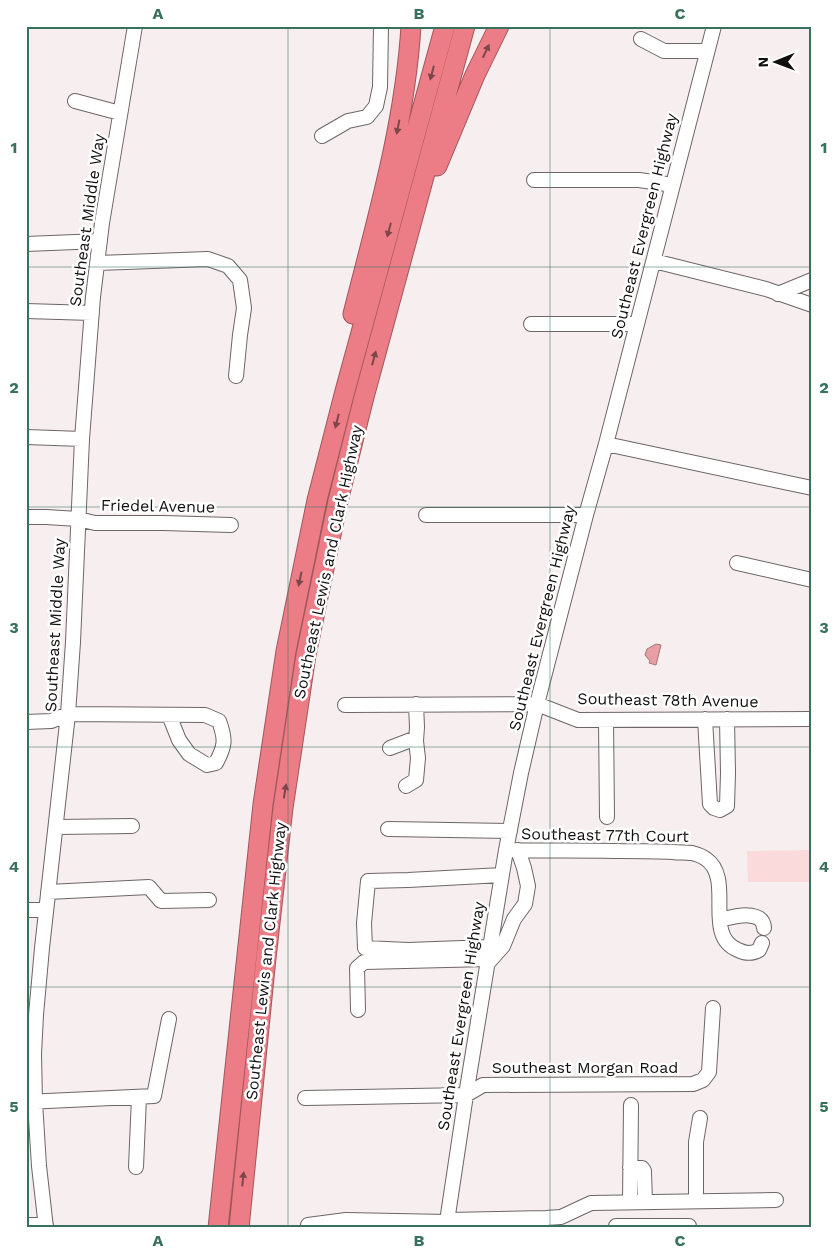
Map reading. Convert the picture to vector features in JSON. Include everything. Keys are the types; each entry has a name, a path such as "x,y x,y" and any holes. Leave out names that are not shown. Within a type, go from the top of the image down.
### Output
{"highway":[{"path":"345,392 350,326 392,157 406,84 411,26"},
{"name":"Southeast Lewis and Clark Highway","path":"218,1228 265,785 300,577 317,500 345,392 445,26"},
{"name":"Southeast Lewis and Clark Highway","path":"239,1228 283,808 306,655 338,501 366,387 466,26"},
{"path":"416,207 441,158 462,105 499,26"}],"street":[{"name":"Southeast Middle Way","path":"46,1226 30,1102 36,1014 74,642 82,439 92,313 103,213 135,26"},
{"path":"322,136 348,121 367,116 376,106 380,88 381,26"},
{"name":"Southeast Evergreen Highway","path":"447,1223 502,875 512,850 510,831 521,773 537,704 714,26"},
{"path":"641,39 664,51 707,51"},
{"path":"75,101 120,113"},
{"path":"534,180 639,180 673,185"},
{"path":"26,244 100,241"},
{"path":"98,264 208,259 228,266 240,280 244,308 236,376"},
{"path":"654,261 766,289 812,306"},
{"path":"778,294 812,280"},
{"path":"26,311 92,313"},
{"path":"532,324 637,324"},
{"path":"26,437 82,439"},
{"path":"606,444 812,488"},
{"path":"426,515 586,515"},
{"name":"Friedel Avenue","path":"26,517 78,519 95,524 231,525"},
{"path":"737,563 812,580"},
{"name":"Southeast 78th Avenue","path":"346,704 537,704 578,720 812,719"},
{"path":"406,786 416,780 418,758 416,704"},
{"path":"26,722 51,721 68,714 169,715"},
{"path":"706,719 710,804 720,810 727,806 727,719"},
{"path":"606,720 607,817"},
{"path":"390,748 416,738"},
{"path":"56,827 132,826"},
{"path":"388,829 510,831"},
{"path":"358,1010 357,968 364,962 488,957 503,946 514,919 525,904 528,886 524,868 512,850"},
{"name":"Southeast 77th Court","path":"512,850 692,853 704,858 716,870 719,880 720,920"},
{"path":"488,957 365,948 364,923 368,881 502,875"},
{"path":"48,892 149,887 161,901 209,900"},
{"path":"26,910 46,910"},
{"path":"762,943 759,950 752,953 737,950 728,945 724,938 720,920 752,916 761,919 764,923 764,928"},
{"name":"Southeast Morgan Road","path":"305,1098 466,1095 483,1085 693,1084 703,1080 709,1072 713,1008"},
{"path":"30,1102 154,1096 169,1019"},
{"path":"136,1167 139,1097"},
{"path":"630,1105 630,1202"},
{"path":"616,1228 616,1226 689,1227 696,1142 700,1118"},
{"path":"630,1167 642,1168 644,1171 645,1202"},
{"path":"308,1225 346,1220 447,1223 561,1217 591,1203 776,1200"},
{"path":"26,1225 46,1226"}],"shaded area":[{"path":"656,644 661,645 656,665 649,663 650,661 645,655 647,649"},
{"path":"809,850 809,882 748,882 747,851"}]}
